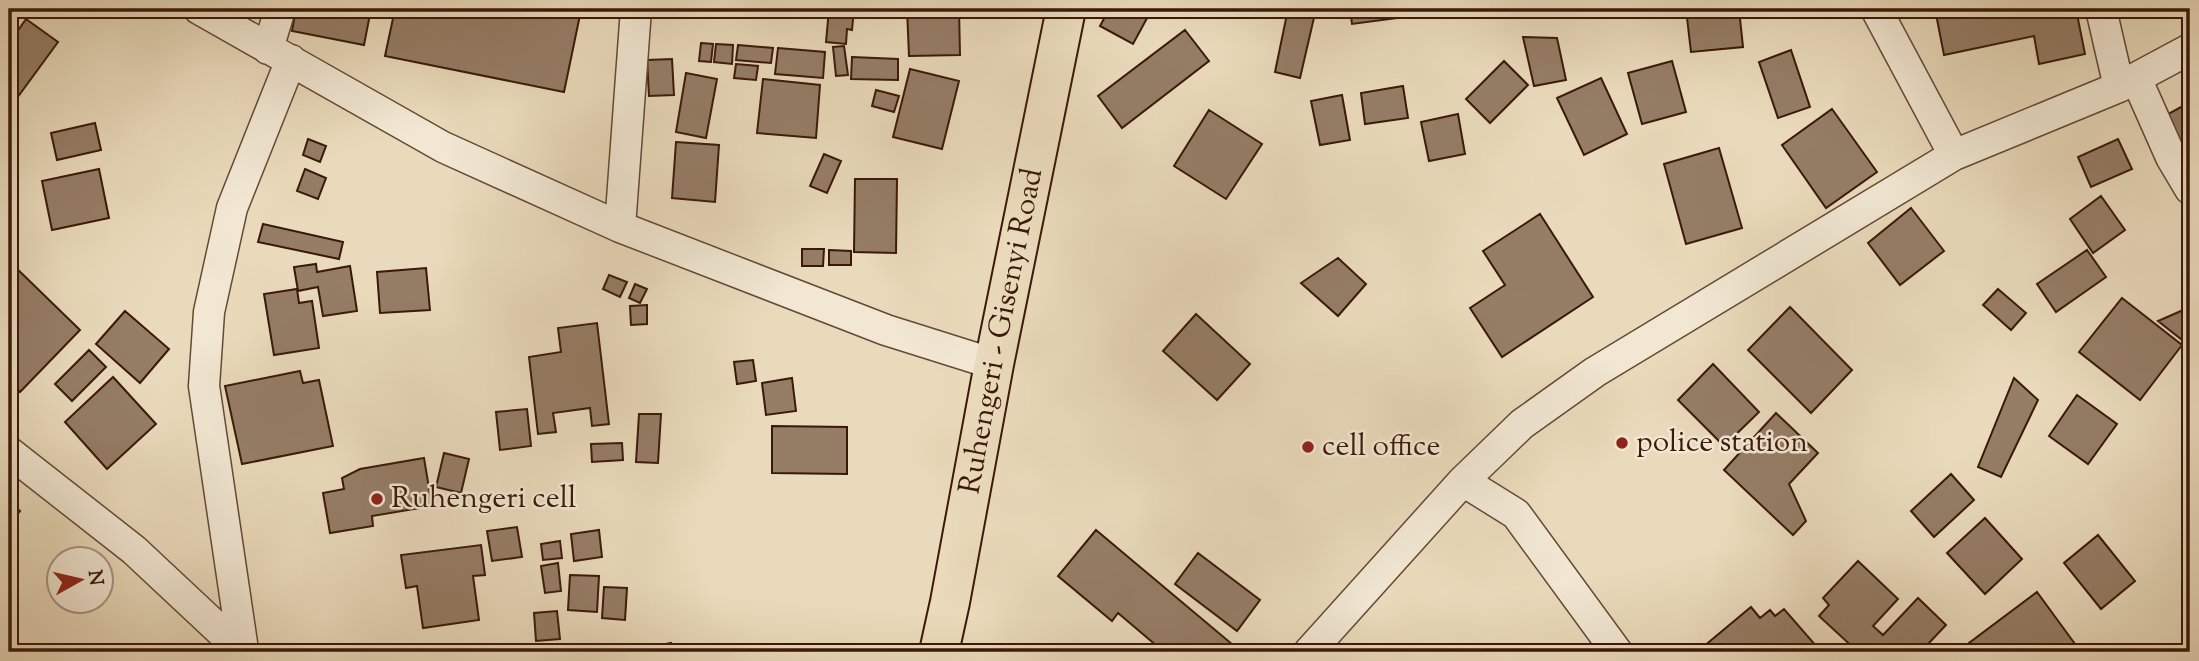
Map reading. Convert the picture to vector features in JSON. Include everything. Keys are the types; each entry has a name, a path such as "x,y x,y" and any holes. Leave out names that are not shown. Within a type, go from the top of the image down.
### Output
{"highway":[{"name":"Ruhengeri - Gisenyi Road","path":"939,652 993,364 1066,9"}],"street":[{"path":"200,9 443,147 620,227 886,330 993,364"},
{"path":"243,651 204,386 209,312 232,208 279,54 280,9"},
{"path":"620,227 636,9"},
{"path":"1875,9 1954,155"},
{"path":"2101,9 2127,83 2190,188"},
{"path":"1309,652 1463,481 1522,424 1595,372 1954,155 2127,83 2190,49"},
{"path":"9,452 134,550 243,651"},
{"path":"1463,481 1516,514 1617,652"}],"building":[{"path":"296,9 371,9 364,45 292,31"},
{"path":"395,9 581,10 564,92 385,56"},
{"path":"829,9 854,9 852,30 847,29 846,44 826,42"},
{"path":"907,9 959,9 960,55 909,56"},
{"path":"1109,9 1152,9 1133,44 1100,26"},
{"path":"1288,9 1316,9 1300,78 1275,72"},
{"path":"1350,9 1397,9 1398,18 1352,24"},
{"path":"1686,9 1739,9 1743,47 1691,52"},
{"path":"1935,9 2076,9 2085,54 2039,64 2034,36 1944,55"},
{"path":"26,19 58,42 14,102 9,98 9,21 19,29"},
{"path":"1185,30 1209,61 1122,128 1098,96"},
{"path":"1523,37 1557,38 1566,80 1534,86"},
{"path":"701,43 713,44 711,62 699,61"},
{"path":"716,44 733,45 732,64 714,62"},
{"path":"738,45 773,48 771,63 736,60"},
{"path":"844,46 848,75 836,76 833,47"},
{"path":"778,48 825,52 823,78 775,74"},
{"path":"1791,50 1810,107 1778,118 1759,62"},
{"path":"852,57 898,59 898,80 851,79"},
{"path":"672,59 674,95 649,96 647,60"},
{"path":"1504,61 1528,85 1490,123 1466,99"},
{"path":"1672,61 1686,112 1642,124 1628,73"},
{"path":"736,64 758,66 756,80 734,78"},
{"path":"910,69 959,81 942,149 893,137"},
{"path":"686,73 717,79 706,138 676,132"},
{"path":"1601,78 1627,134 1584,155 1557,98"},
{"path":"763,79 820,85 816,138 757,133"},
{"path":"1403,86 1408,118 1365,124 1361,93"},
{"path":"876,90 899,96 894,112 872,106"},
{"path":"1342,95 1350,140 1320,145 1311,101"},
{"path":"2190,102 2190,162 2161,118"},
{"path":"1832,109 1877,172 1826,208 1782,145"},
{"path":"1209,110 1262,144 1226,199 1174,166"},
{"path":"1458,114 1465,154 1429,161 1421,122"},
{"path":"95,123 101,150 57,160 51,133"},
{"path":"308,139 326,146 320,162 303,155"},
{"path":"2118,139 2132,169 2091,187 2078,157"},
{"path":"676,142 719,145 715,202 672,198"},
{"path":"1719,148 1742,228 1686,244 1664,164"},
{"path":"824,154 841,161 827,193 810,186"},
{"path":"99,169 109,218 52,230 42,181"},
{"path":"305,169 326,178 318,199 297,191"},
{"path":"855,179 897,179 896,253 854,252"},
{"path":"2101,196 2125,230 2093,253 2070,219"},
{"path":"1911,208 1944,251 1900,285 1868,243"},
{"path":"1540,214 1593,297 1502,357 1470,308 1505,285 1483,251"},
{"path":"263,224 343,242 339,259 258,242"},
{"path":"802,249 824,249 823,266 802,266"},
{"path":"829,250 851,251 851,265 829,265"},
{"path":"2087,250 2106,277 2056,312 2037,284"},
{"path":"1338,258 1366,284 1338,316 1301,283"},
{"path":"9,261 80,330 20,392 9,381 17,368 9,360"},
{"path":"316,264 317,272 350,266 357,311 323,316 318,287 298,291 294,267"},
{"path":"426,268 430,310 380,313 377,272"},
{"path":"609,275 627,282 620,297 603,289"},
{"path":"635,284 647,289 640,303 629,298"},
{"path":"297,289 299,303 312,301 319,348 274,355 264,294"},
{"path":"1998,289 2026,313 2011,330 1983,305"},
{"path":"2122,298 2182,345 2140,400 2079,352"},
{"path":"647,305 647,324 631,325 630,306"},
{"path":"1790,307 1852,370 1811,413 1748,350"},
{"path":"125,311 169,349 140,383 96,344"},
{"path":"2181,311 2190,317 2190,328 2181,339 2158,321"},
{"path":"1196,314 1250,364 1217,400 1163,351"},
{"path":"597,323 609,424 592,426 590,408 553,413 556,432 538,434 529,357 561,352 558,328"},
{"path":"89,350 106,367 72,401 55,384"},
{"path":"753,360 756,381 737,384 734,362"},
{"path":"1713,364 1759,412 1724,446 1678,400"},
{"path":"300,371 303,383 319,380 333,446 242,464 225,386"},
{"path":"113,377 156,424 107,469 65,422"},
{"path":"792,378 796,411 766,415 762,383"},
{"path":"2014,378 2038,400 2001,477 1978,467"},
{"path":"2190,381 2190,400 2182,389"},
{"path":"2077,395 2117,424 2088,464 2049,436"},
{"path":"527,409 531,446 500,450 496,412"},
{"path":"1776,413 1818,453 1789,484 1806,521 1793,535 1724,470"},
{"path":"639,414 661,414 658,463 636,462"},
{"path":"772,426 847,427 847,474 772,473"},
{"path":"622,443 623,460 592,462 591,444"},
{"path":"444,453 469,459 461,493 436,487"},
{"name":"Ruhengeri cell","path":"424,458 432,506 372,516 373,526 330,533 323,493 344,489 342,478 360,469"},
{"path":"1951,474 1974,500 1934,537 1911,511"},
{"path":"9,501 20,511 9,524"},
{"path":"1985,518 2022,559 1985,594 1947,553"},
{"path":"517,527 522,557 492,561 487,531"},
{"path":"599,530 602,557 574,561 571,534"},
{"path":"1096,530 1239,650 1164,652 1118,613 1112,621 1058,576"},
{"path":"2098,535 2135,581 2101,609 2064,563"},
{"path":"560,541 562,558 543,560 541,544"},
{"path":"481,545 485,575 473,576 479,620 423,628 417,586 406,588 401,555"},
{"path":"1198,553 1260,600 1237,631 1175,584"},
{"path":"1858,561 1898,599 1873,626 1883,635 1918,598 1946,625 1928,644 1937,652 1858,652 1819,616 1829,605 1823,598"},
{"path":"558,563 561,591 545,593 541,566"},
{"path":"570,575 599,576 597,612 568,610"},
{"path":"604,587 627,588 625,620 602,618"},
{"path":"2037,592 2075,644 2064,652 1976,652 1969,643"},
{"path":"1751,607 1760,618 1770,610 1775,616 1784,609 1817,647 1812,652 1697,652"},
{"path":"557,611 560,639 536,641 534,613"},
{"path":"671,643 673,652 624,652"}],"place":[{"name":"police station","path":"1622,443"},
{"name":"cell office","path":"1308,447"},
{"name":"Ruhengeri cell","path":"377,499"}]}
